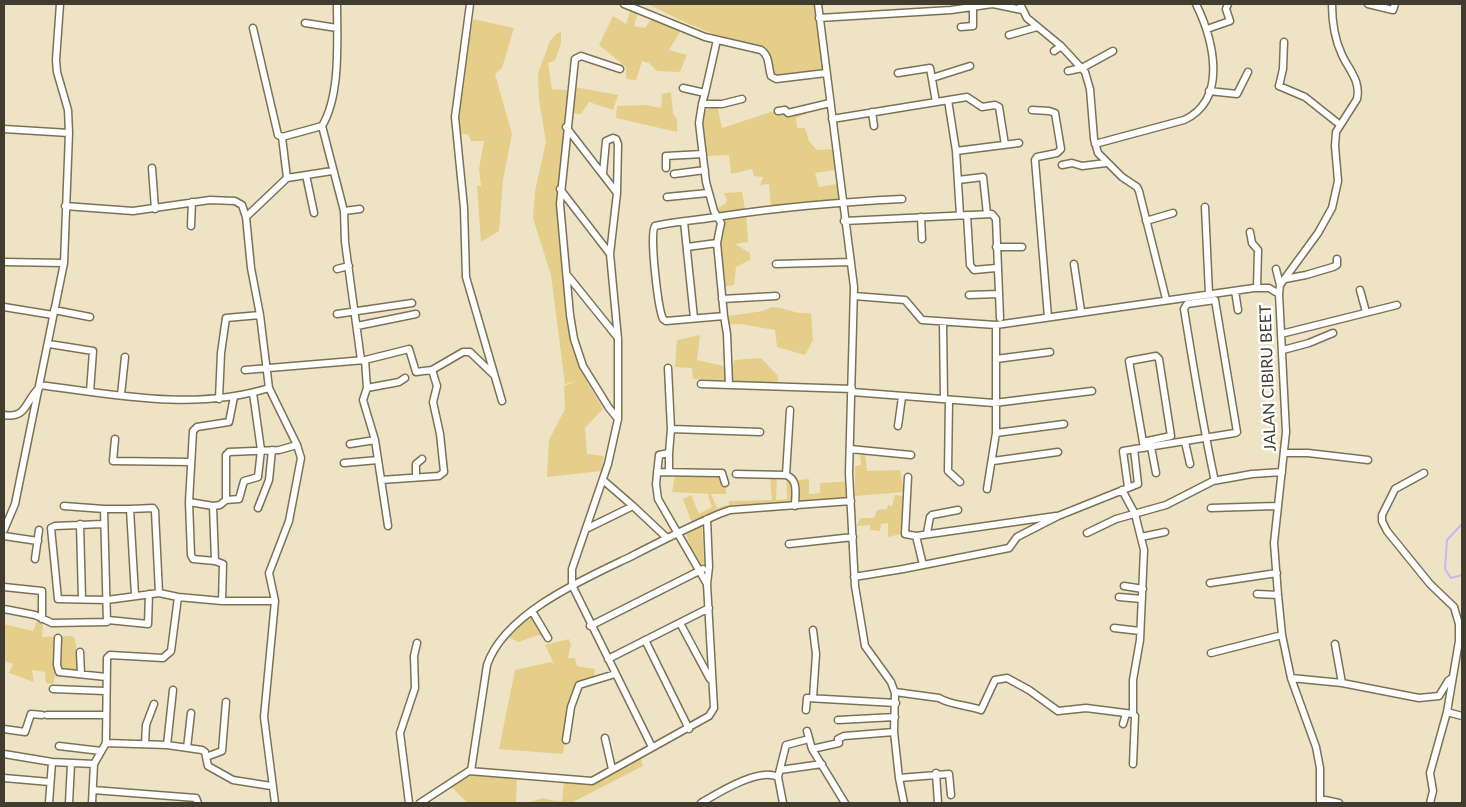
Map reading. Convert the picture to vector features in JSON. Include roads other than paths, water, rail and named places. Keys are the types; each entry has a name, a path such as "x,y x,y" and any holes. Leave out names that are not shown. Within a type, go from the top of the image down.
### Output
{"street":[{"path":"4,530 15,504 64,263 69,133 68,110 57,72 56,60 60,4"},
{"path":"337,4 331,104 322,126 332,171 344,211 349,266 367,388 363,400 375,440 388,526"},
{"path":"470,4 455,116 464,208 466,277 502,401"},
{"path":"624,4 717,40 764,52 769,61 771,76 776,79 826,73"},
{"path":"818,4 854,296 850,449 854,577 864,646 891,682 895,692 894,732 904,803"},
{"path":"819,18 993,4 1021,7 1037,27 1061,46 1082,68 1090,89 1095,144 1106,163 1137,186 1166,299"},
{"path":"1095,144 1156,129 1194,116 1201,108 1209,91 1214,64 1207,30 1196,4"},
{"path":"1207,30 1230,21 1226,9 1228,4"},
{"name":"JALAN CIBIRU BEET","path":"1320,801 1320,768 1316,747 1291,678 1282,635 1274,543 1276,506 1285,453 1280,285 1318,233 1332,208 1338,181 1335,139 1339,124 1352,107 1358,94 1355,78 1342,54 1334,26 1332,4"},
{"path":"1368,4 1393,10 1395,4"},
{"path":"961,27 973,26 973,7"},
{"path":"305,23 337,28"},
{"path":"1010,35 1037,27"},
{"path":"252,28 278,135 282,137 287,178"},
{"path":"717,40 698,123 708,193 714,211 721,216"},
{"path":"1284,42 1283,70 1279,86 1305,97 1339,124"},
{"path":"1054,51 1061,46"},
{"path":"1068,71 1082,68 1114,51"},
{"path":"618,418 591,381 579,354 570,316 560,216 560,189 575,59 580,56 620,69"},
{"path":"932,78 970,66"},
{"path":"898,73 928,67 931,70 936,102"},
{"path":"1209,91 1238,94 1248,72"},
{"path":"683,88 705,93"},
{"path":"832,119 967,97 982,106 997,106 1006,145"},
{"path":"702,104 722,104 742,99"},
{"path":"948,100 956,151 960,215"},
{"path":"778,111 785,110 788,113 830,103"},
{"path":"1032,110 1049,110 1055,113 1061,149 1057,153 1038,157 1035,160 1048,318"},
{"path":"872,112 874,126"},
{"path":"282,137 322,126"},
{"path":"566,126 604,173 617,193"},
{"path":"4,129 69,133"},
{"path":"604,173 606,141 612,138 616,139 618,144 617,193 610,254 618,339 618,418 603,480 572,569 572,585 590,626 652,747"},
{"path":"956,151 1019,143"},
{"path":"666,168 666,156 703,154"},
{"path":"1062,165 1082,166 1106,163"},
{"path":"152,168 155,208"},
{"path":"674,174 705,170"},
{"path":"246,216 287,178 332,171"},
{"path":"306,175 314,213"},
{"path":"958,180 984,177 987,214"},
{"path":"560,189 610,254"},
{"path":"668,197 708,193"},
{"path":"724,316 670,321 663,319 656,275 653,227 721,216 843,202 902,199"},
{"path":"65,206 133,211 192,202 235,200 242,205 246,216 251,268 260,315 269,388 298,445 301,458 295,497 284,538 269,568 275,602 264,704 271,786 275,803"},
{"path":"191,226 192,202"},
{"path":"1146,446 1185,442 1235,433 1238,430 1213,296 1205,207"},
{"path":"344,211 360,209"},
{"path":"1146,221 1173,213"},
{"path":"844,221 987,214 995,216 996,268 1000,318"},
{"path":"721,216 721,228 717,243 727,334 729,385"},
{"path":"967,216 971,268 974,270 996,268"},
{"path":"921,217 922,239"},
{"path":"684,222 694,318"},
{"path":"1250,232 1252,243 1258,250 1257,288"},
{"path":"687,247 717,243"},
{"path":"996,247 1022,247"},
{"path":"1285,279 1333,267 1337,265 1337,259"},
{"path":"4,262 64,263"},
{"path":"776,264 851,262"},
{"path":"1074,264 1081,311"},
{"path":"337,269 349,266"},
{"path":"1276,269 1280,285"},
{"path":"567,275 618,339"},
{"path":"1214,477 1184,307 1187,304 1235,291 1269,288 1279,294"},
{"path":"1360,290 1366,312"},
{"path":"1235,291 1238,310"},
{"path":"969,295 998,294"},
{"path":"722,299 776,296"},
{"path":"854,296 905,300 922,320 943,323 996,325 1166,299 1213,296"},
{"path":"337,314 412,303"},
{"path":"1281,334 1397,305"},
{"path":"4,308 90,317"},
{"path":"357,326 416,314"},
{"path":"219,400 221,353 226,318 260,315"},
{"path":"943,323 948,471 960,482"},
{"path":"987,489 996,433 996,325"},
{"path":"1283,350 1309,343 1333,333"},
{"path":"49,344 94,351 90,392"},
{"path":"245,370 363,360 407,349 410,350 416,372 432,370 463,352 470,352 495,376"},
{"path":"996,359 1050,352"},
{"path":"1123,724 1129,714 1140,631 1144,550 1125,489 1123,451 1146,446 1171,436 1159,358 1156,356 1129,361 1146,446 1156,473"},
{"path":"121,395 126,357"},
{"path":"668,368 671,429 669,472"},
{"path":"380,480 416,476 440,476 444,472 440,434 433,402 437,386 432,370"},
{"path":"367,388 399,382 405,378"},
{"path":"701,384 852,390 902,397 997,403 1092,391"},
{"path":"40,386 196,401 219,400 269,388"},
{"path":"4,415 14,416 20,414 40,386"},
{"path":"189,502 213,506 222,504 226,500 239,499 244,481 258,478 261,450 253,393"},
{"path":"222,601 223,564 192,558 189,502 194,428 229,422 234,397"},
{"path":"898,426 902,397"},
{"path":"786,475 790,410"},
{"path":"996,433 1064,424"},
{"path":"671,429 760,432"},
{"path":"115,439 113,461 192,462"},
{"path":"350,444 375,440"},
{"path":"1185,442 1190,464"},
{"path":"226,500 227,453 272,450 298,445"},
{"path":"850,449 910,455"},
{"path":"854,577 1006,549 1011,546 1017,537 1058,516 1138,484 1134,449"},
{"path":"258,508 269,480 272,450"},
{"path":"993,461 1058,452"},
{"path":"669,453 659,456 656,492 658,499 679,532 707,584"},
{"path":"1285,453 1308,453 1368,460"},
{"path":"416,476 416,464 422,459"},
{"path":"344,463 378,460"},
{"path":"657,472 722,474 725,483"},
{"path":"1087,533 1116,519 1166,505 1213,481 1252,474 1282,472"},
{"path":"1424,473 1395,489 1382,515 1382,522 1387,531 1430,584 1454,607 1457,613 1459,641 1447,712 1430,773 1433,792 1430,803"},
{"path":"736,474 786,475 792,477 795,483 795,506"},
{"path":"908,477 905,534 916,536 1058,516"},
{"path":"603,480 667,538"},
{"path":"471,771 490,656 510,632 532,611 572,585 679,532 730,510 851,501"},
{"path":"64,506 104,510 154,508 156,511 159,593"},
{"path":"213,506 215,561"},
{"path":"586,529 633,506"},
{"path":"1211,508 1276,506"},
{"path":"130,509 135,595"},
{"path":"104,510 108,620"},
{"path":"927,533 932,515 958,510"},
{"path":"420,803 471,771 589,781 689,729 712,713 707,584 709,567 707,519"},
{"path":"104,524 80,524 51,528 57,598 107,600 159,593 178,598 275,602"},
{"path":"80,524 82,599"},
{"path":"35,559 40,530"},
{"path":"1141,537 1165,532"},
{"path":"4,536 38,541"},
{"path":"916,536 923,565"},
{"path":"790,544 853,537"},
{"path":"590,626 709,567"},
{"path":"1210,582 1276,573"},
{"path":"1124,586 1143,589"},
{"path":"4,587 42,591 42,619"},
{"path":"4,609 34,615 52,623 104,624 108,620 148,624 149,594"},
{"path":"1257,594 1278,595"},
{"path":"1119,597 1142,599"},
{"path":"92,803 94,764 106,743 105,691 109,655 163,658 169,654 178,598"},
{"path":"608,659 709,608"},
{"path":"532,611 548,638"},
{"path":"680,623 712,682"},
{"path":"1114,628 1140,631"},
{"path":"813,630 816,652 814,698"},
{"path":"1211,653 1282,635"},
{"path":"58,638 58,670 106,676"},
{"path":"645,640 689,729"},
{"path":"409,803 400,733 414,693 416,671 414,656 417,643"},
{"path":"1335,644 1342,683"},
{"path":"80,652 81,674"},
{"path":"566,740 571,707 579,685 615,674"},
{"path":"895,692 939,698 981,710 995,680 1007,678 1029,690 1058,711 1086,708 1129,714 1135,716 1133,764"},
{"path":"1291,678 1342,683 1419,698 1435,698 1442,694 1448,681 1452,678"},
{"path":"53,689 105,691"},
{"path":"167,745 173,690"},
{"path":"806,710 806,698 896,703"},
{"path":"206,757 222,751 226,702"},
{"path":"145,744 146,725 154,704"},
{"path":"1447,712 1462,716"},
{"path":"187,748 191,713"},
{"path":"4,728 25,732 31,714 105,715"},
{"path":"838,720 895,718"},
{"path":"807,731 812,749 845,803"},
{"path":"812,749 839,743 838,739 844,736 894,732"},
{"path":"605,738 612,769"},
{"path":"783,803 779,773 787,743 808,739"},
{"path":"106,743 167,745 203,751 208,766 231,780 271,786"},
{"path":"59,746 101,751"},
{"path":"4,754 52,762 94,764"},
{"path":"49,803 52,762"},
{"path":"68,803 71,764"},
{"path":"700,803 758,775 779,773 822,764"},
{"path":"936,774 938,803"},
{"path":"899,778 950,774 951,795"},
{"path":"4,778 50,782"},
{"path":"93,790 180,800 196,798 198,803"},
{"path":"1320,801 1340,803"}],"waterway":[{"path":"1462,524 1447,540 1445,569 1451,578 1462,575"}]}
